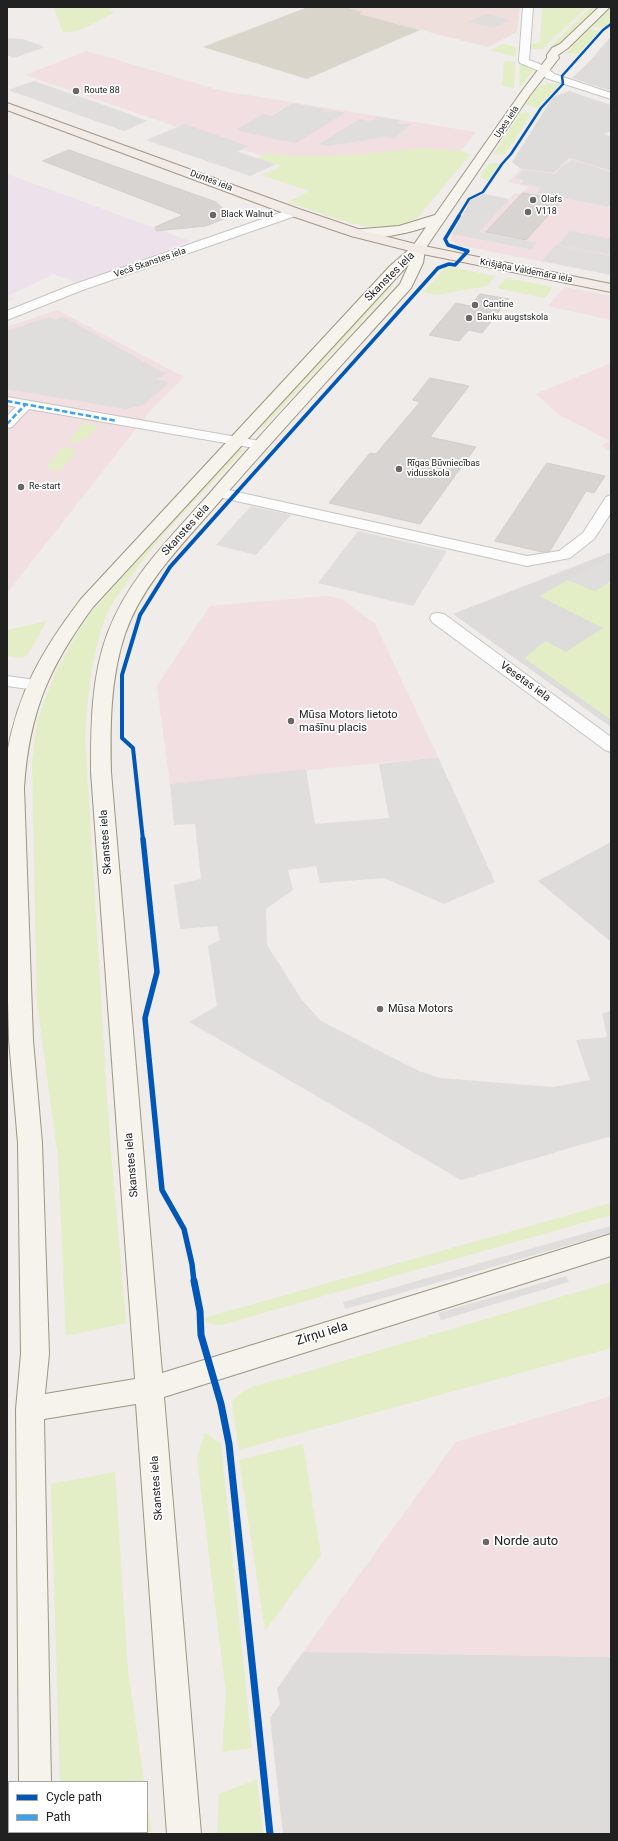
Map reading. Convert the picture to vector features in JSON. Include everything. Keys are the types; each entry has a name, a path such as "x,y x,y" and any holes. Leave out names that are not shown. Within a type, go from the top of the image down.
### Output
{"main road":[{"name":"Upes iela","path":"418,249 543,70 553,58 552,55 556,50 564,46 605,7"},
{"name":"Duntes iela","path":"7,106 294,212 356,232 418,249"},
{"path":"356,232 395,232 417,227 440,218"},
{"name":"Krišjāņa Valdemāra iela","path":"418,249 611,288"},
{"name":"Skanstes iela","path":"35,1781 30,1479 30,1409 35,1354 34,1258 30,1143 21,1040 14,788 16,759 21,730 36,685 53,652 87,603 395,269 418,249"},
{"name":"Skanstes iela","path":"184,1834 101,772 100,730 103,696 113,644 133,598 144,579 260,446 406,285 416,263 418,249"},
{"name":"Zirņu iela","path":"30,1409 150,1389 611,1245"}],"street":[{"path":"528,7 524,61 543,70 550,76 611,96"},
{"name":"Vecā Skanstes iela","path":"7,316 76,288 294,212"},
{"path":"7,401 260,446"},
{"path":"7,424 25,404"},
{"path":"219,493 527,561 564,555 590,536 611,500"},
{"name":"Vesetas iela","path":"438,618 611,746"},
{"path":"7,681 36,685"}],"shaded area":[{"path":"308,7 345,7 363,12 359,14 420,30 307,79 203,47"},
{"path":"345,7 520,7 517,32 488,47 358,14 363,12"},
{"path":"487,14 510,20 493,28 468,22"},
{"path":"611,36 611,91 572,78 591,60"},
{"path":"7,38 23,39 45,47 14,58 7,55"},
{"path":"87,51 222,91 476,132 421,201 292,166 25,75"},
{"path":"34,81 147,121 124,131 8,90"},
{"path":"569,91 611,105 611,131 604,134 611,137 611,171 569,158 554,173 521,169 512,162 553,97"},
{"path":"293,103 325,109 322,112 337,111 345,113 296,143 236,130 263,114 272,116"},
{"path":"377,117 400,120 398,124 411,124 394,139 384,137 328,146 319,144 360,119 368,121"},
{"path":"185,124 248,146 238,152 276,164 250,176 146,140"},
{"path":"569,158 611,171 611,275 462,246 451,241 452,234 471,200 484,194 509,199 515,193 520,194 529,187 509,182 521,169 554,173"},
{"path":"573,160 611,172 611,207 537,193 541,187 521,184 523,180 515,178 523,170 555,174 564,165"},
{"path":"10,175 190,241 79,283 53,274 8,296 14,299 7,302 7,176"},
{"path":"484,194 509,199 479,232 537,243 531,249 452,234 471,200"},
{"path":"570,231 611,239 611,255 558,245"},
{"path":"556,245 611,256 611,275 542,261"},
{"path":"565,287 611,296 611,320 548,306"},
{"path":"57,310 184,377 150,411 7,593 7,327"},
{"path":"49,317 55,320 64,317 166,374 156,379 169,382 144,405 126,409 7,389 7,331"},
{"path":"611,363 611,451 601,446 610,441 558,414 536,394"},
{"path":"251,506 291,515 256,555 216,545"},
{"path":"358,531 447,551 413,606 318,583"},
{"path":"611,552 611,727 453,614"},
{"path":"611,558 611,581 595,591 568,580"},
{"name":"Mūsa Motors lietoto mašīnu placis","path":"327,596 342,599 375,624 438,757 170,784 157,686 210,606"},
{"path":"438,757 495,882 444,904 384,878 320,883 316,866 288,870 293,890 266,909 267,945 302,1000 321,1021 419,1071 440,1078 553,1087 590,1080 576,1040 607,1037 602,1013 611,1011 611,1136 461,1180 189,1022 217,1006 208,946 220,940 217,926 180,929 174,885 201,879 195,824 174,825 170,784 306,769 315,824 389,818 379,764"},
{"path":"611,842 611,942 538,881"},
{"path":"611,1226 611,1233 345,1309 343,1302"},
{"path":"566,1276 569,1282 441,1320 438,1313"},
{"path":"611,1396 611,1657 303,1652 456,1442"},
{"path":"303,1652 611,1657 611,1834 283,1834 270,1718 280,1704 277,1689"}],"green space":[{"path":"54,7 113,7 107,10 115,12 81,29 67,32 62,31"},
{"path":"542,7 587,7 542,49 531,49 532,44 540,42"},
{"path":"591,7 597,7 550,52 547,50"},
{"path":"611,9 611,22 603,28 591,27"},
{"path":"588,29 600,31 578,54 566,53"},
{"path":"504,44 516,47 516,57 490,50"},
{"path":"506,61 515,62 514,88 504,86 502,84 504,63"},
{"path":"520,64 529,67 533,71 519,88"},
{"path":"555,83 560,84 538,108 527,105 526,103 538,88"},
{"path":"527,112 531,115 505,154 495,155 494,154 520,113"},
{"path":"424,148 463,151 470,155 418,217 403,224 387,227 371,226 336,219 288,202 309,191 262,175 282,166 257,158 271,153 294,156 355,155"},
{"path":"488,164 499,164 488,181 480,177"},
{"path":"446,267 495,276 487,286 437,295 423,292"},
{"path":"506,278 553,287 545,298 497,288"},
{"path":"390,284 394,285 264,427 259,425"},
{"path":"83,423 98,426 88,438 83,437 78,443 68,442"},
{"path":"62,447 77,450 61,471 46,468"},
{"path":"238,449 244,450 153,547 120,592 105,618 95,652 88,695 85,738 109,1128 126,1323 66,1336 58,1157 37,1003 32,762 37,722 55,673 79,630 93,610"},
{"path":"568,580 595,591 611,581 611,720 524,658 546,641 566,652 603,628 539,596"},
{"path":"47,621 28,654 22,658 7,656 7,630"},
{"path":"611,1203 611,1215 221,1325 205,1323 204,1318"},
{"path":"611,1282 611,1348 239,1450 232,1402 243,1392 255,1386"},
{"path":"205,1432 221,1444 252,1748 222,1752 226,1693 197,1459"},
{"path":"303,1444 321,1555 265,1631 239,1460"},
{"path":"115,1472 128,1671 144,1781 60,1781 51,1484"},
{"path":"257,1779 263,1834 217,1834 219,1794"},
{"path":"148,1808 152,1834 61,1834 148,1833"}],"building":[{"path":"69,150 216,202 231,216 206,226 156,231 155,227 183,215 43,161"},
{"name":"V118","path":"523,193 562,200 526,240 486,232"},
{"name":"Banku augstskola","path":"480,294 509,299 482,333 469,330 459,341 429,335 456,303 470,306"},
{"name":"Rīgas Būvniecības vidusskola","path":"430,378 469,386 430,437 476,447 420,524 329,503 370,453 376,454 420,402 413,400"},
{"path":"547,463 605,476 594,493 586,491 550,551 542,552 495,541"}],"marked path":[{"path":"7,401 117,421"},
{"path":"7,424 25,405"}],"cycle path":[{"path":"270,1834 229,1444 221,1404 201,1335 200,1311 184,1229 162,1190 145,1018 157,972 133,748 122,738 122,675 140,615 170,567 438,268 449,264 455,265 468,251 448,245 445,239 469,199 483,192 502,164 511,154 541,108 563,84 562,76 603,30 611,24"}],"place":[{"name":"Route 88","path":"76,91"},
{"name":"Olafs","path":"533,200"},
{"name":"V118","path":"528,212"},
{"name":"Black Walnut","path":"213,215"},
{"name":"Cantine","path":"475,305"},
{"name":"Banku augstskola","path":"469,318"},
{"name":"Rīgas Būvniecības vidusskola","path":"399,469"},
{"name":"Re-start","path":"21,487"},
{"name":"Mūsa Motors lietoto mašīnu placis","path":"291,721"},
{"name":"Mūsa Motors","path":"380,1009"},
{"name":"Norde auto","path":"486,1542"}]}
